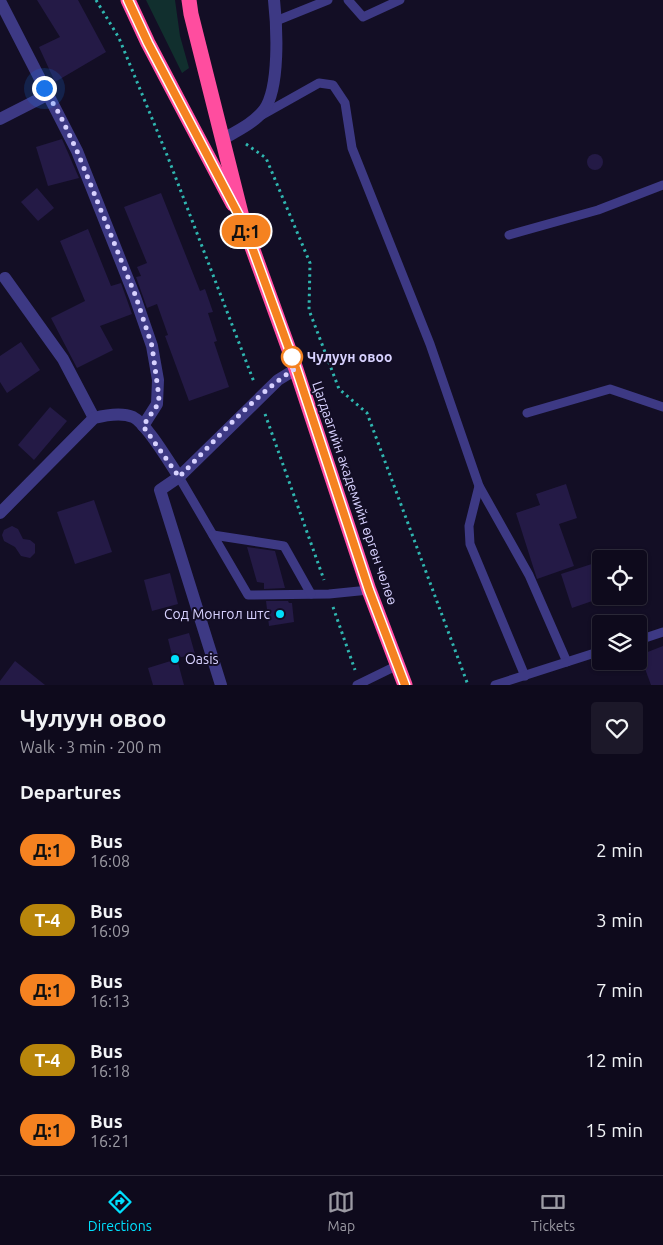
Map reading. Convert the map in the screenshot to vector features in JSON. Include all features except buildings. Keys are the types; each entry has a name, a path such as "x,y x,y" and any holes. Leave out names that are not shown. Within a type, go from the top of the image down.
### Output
{"highway":[{"name":"Цагдаагийн академийн өргөн чөлөө","path":"128,0 148,43 244,225"},
{"name":"Цагдаагийн академийн өргөн чөлөө","path":"189,0 190,14 244,225 296,368 369,590 405,685"}],"street":[{"path":"0,0 77,151 136,297 152,346 159,397 158,404 143,426"},
{"path":"223,139 253,120 264,109 270,95 276,64 274,0"},
{"path":"0,119 47,95"},
{"path":"5,278 63,359 94,418"},
{"path":"221,685 160,490 179,477 259,397 278,380 296,368"},
{"path":"0,513 94,418 106,414 133,418 143,426 179,477"}],"lane":[{"path":"276,21 328,0"},
{"path":"348,0 363,17 400,0"},
{"path":"253,120 320,83 332,85 345,103 352,148 430,344 479,486 529,575 568,662"},
{"path":"509,235 598,210 663,185"},
{"path":"527,414 610,389 663,407"},
{"path":"179,477 248,595 329,594 369,590"},
{"path":"479,486 469,526 470,544 525,676"},
{"path":"213,535 284,546 312,594"},
{"path":"647,637 663,632"},
{"path":"495,685 592,655"},
{"path":"358,684 398,665"}],"path":[{"path":"96,0 119,38 168,155 259,397 329,594 358,684"},
{"path":"239,130 244,143 266,158 310,263 309,310 339,390 367,413 468,685"}],"green space":[{"path":"146,0 175,0 180,36 189,68 182,73"}],"bus line":[{"name":"Д:1","path":"128,0 148,43 244,225 296,368 369,590 405,685"}],"place":[{"name":"Чулуун овоо","path":"292,357"},
{"name":"Сод Монгол штс","path":"280,614"},
{"name":"Oasis","path":"175,659"}],"route":[{"path":"44,88 60,115 77,151 136,297 152,346 159,397 158,404 143,426 179,477 259,397 278,380 296,368 292,357"}]}
